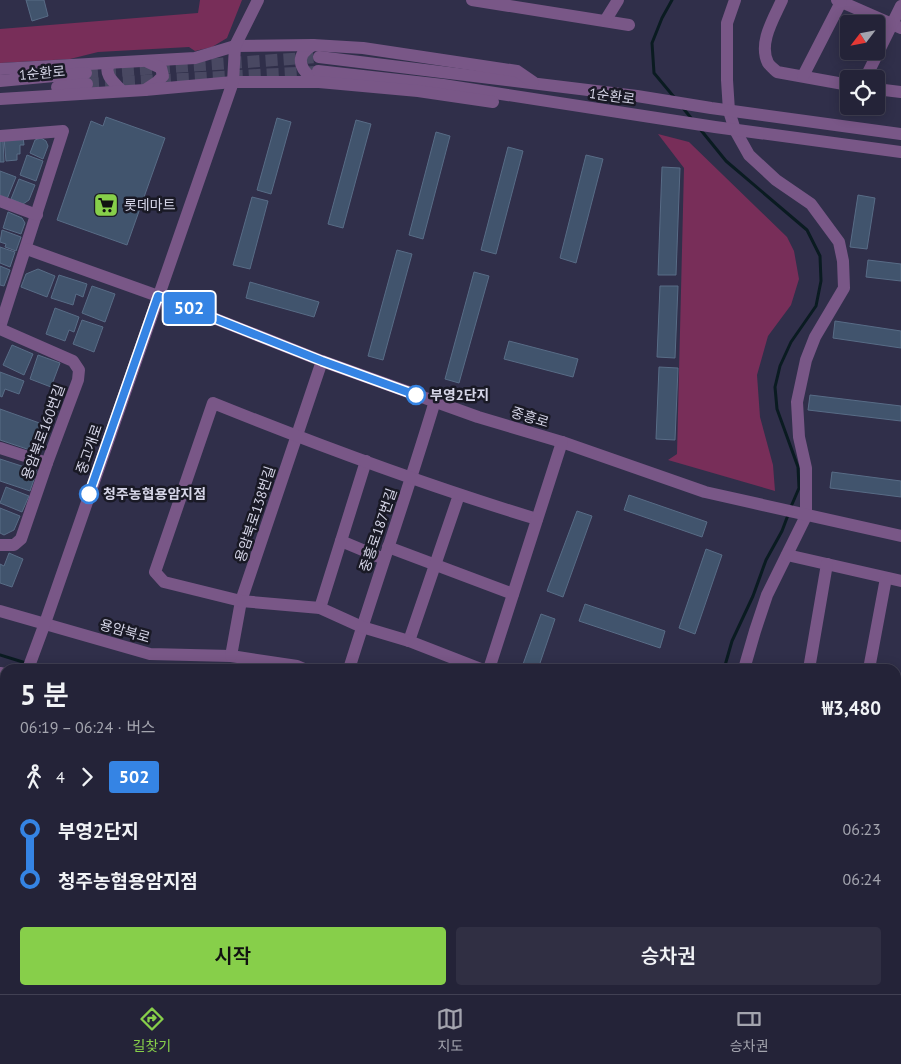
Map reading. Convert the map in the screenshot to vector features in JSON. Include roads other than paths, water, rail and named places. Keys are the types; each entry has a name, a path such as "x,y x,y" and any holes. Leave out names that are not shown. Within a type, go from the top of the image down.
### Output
{"street":[{"name":"중고개로","path":"30,664 233,82 235,46 258,0"},
{"path":"472,0 547,6 629,25"},
{"path":"606,21 618,0"},
{"path":"735,0 727,23 729,111 735,130 750,155 776,180 811,204 839,242 843,261 844,288 815,337 806,360 796,402 799,437 806,468 801,515 787,555 767,595 745,664"},
{"path":"782,0 768,30 765,48 768,63 776,72 840,83"},
{"path":"803,76 839,1 897,26"},
{"path":"870,70 897,26 901,6"},
{"path":"313,45 305,50 302,55 302,69 310,77 319,77"},
{"path":"0,69 195,58 235,46 313,45 363,48 517,71 537,85"},
{"name":"1순환로","path":"319,57 446,72 901,134"},
{"path":"143,61 156,64 161,68 163,76 146,90"},
{"path":"109,64 107,73 122,91"},
{"name":"1순환로","path":"0,99 319,77 538,108 555,103 715,128 901,152"},
{"name":"1순환로","path":"0,80 87,78 0,92"},
{"path":"885,90 901,92"},
{"name":"용암북로160번길","path":"0,136 63,131 0,328 73,361 79,370 78,380 21,539 14,545 0,545"},
{"path":"0,201 37,215"},
{"path":"26,248 158,296"},
{"name":"중흥로","path":"158,296 322,361 478,417 562,442 705,492 801,515"},
{"name":"용암북로138번길","path":"231,656 241,601 322,361"},
{"name":"중흥로187번길","path":"351,664 412,478 435,401"},
{"path":"468,664 409,641 362,628 320,608 241,601 164,582 155,572 213,404 366,462 459,495 537,519"},
{"path":"490,664 562,442"},
{"path":"0,448 47,463"},
{"path":"320,608 366,462"},
{"path":"409,641 459,495"},
{"path":"801,515 901,536"},
{"path":"341,541 435,565 513,594"},
{"path":"787,555 894,579 870,664"},
{"path":"809,664 827,564"},
{"name":"용암북로","path":"0,611 150,654 231,656 284,664"}],"waterway":[{"path":"672,0 652,43 654,73 674,97"},
{"path":"683,108 691,118"},
{"path":"700,129 726,161 807,230 820,256 821,281 816,306 791,342 780,366 775,387 777,409 798,467 799,488 790,509"},
{"path":"725,664 732,641 753,596 766,560 782,531 788,515"},
{"path":"0,655 26,663"}],"tunnel":[{"path":"86,73 319,57"},
{"path":"87,84 315,72"}],"place":[{"name":"롯데마트","path":"106,205"},
{"name":"부영2단지","path":"416,395"},
{"name":"청주농협용암지점","path":"89,494"}]}
